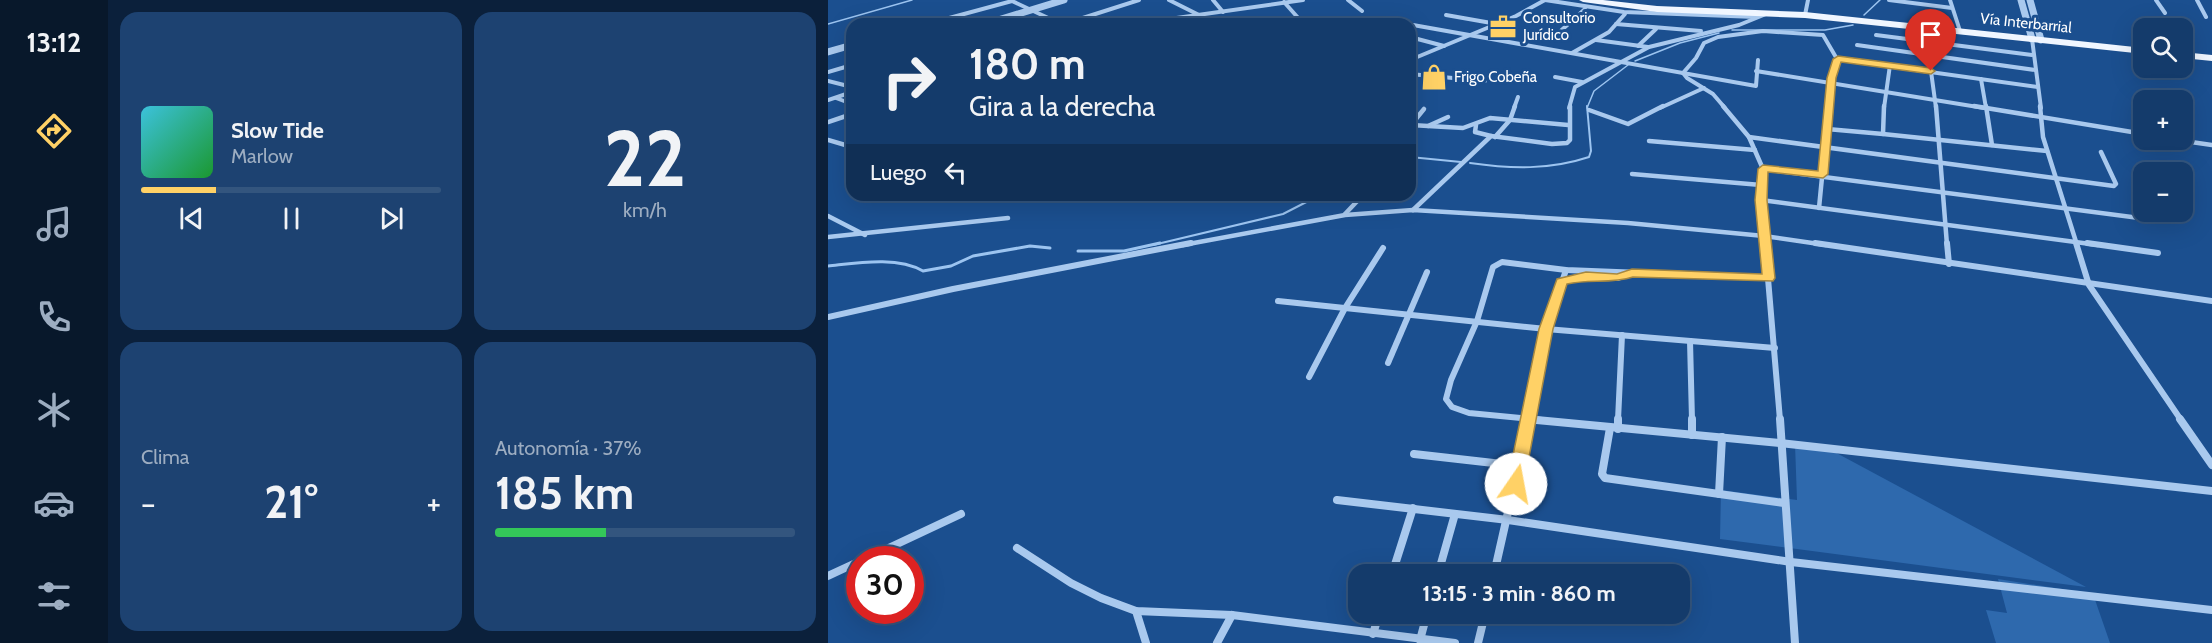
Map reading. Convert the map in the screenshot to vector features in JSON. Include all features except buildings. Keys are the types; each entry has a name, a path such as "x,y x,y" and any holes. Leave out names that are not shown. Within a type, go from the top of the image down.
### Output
{"main road":[{"name":"Vía Interbarrial","path":"1584,5 1763,15 1804,15 2133,50"},
{"path":"2193,56 2212,58"}],"street":[{"path":"1005,18 1064,0"},
{"path":"1082,18 1139,0"},
{"path":"1169,0 1200,15"},
{"path":"1213,0 1223,12"},
{"path":"1178,18 1303,0"},
{"path":"1348,0 1362,11"},
{"path":"1416,58 1498,24 1545,0 1625,14 1763,15"},
{"path":"1804,15 1808,0"},
{"path":"1889,0 1953,8"},
{"path":"1950,0 1960,31"},
{"path":"2021,0 2037,39"},
{"path":"2030,0 2037,39 2032,55 2043,117 2043,137 2089,285 2212,465"},
{"path":"2156,0 2165,13"},
{"path":"2188,0 2197,0 2206,17"},
{"path":"950,18 1012,2 1049,18"},
{"path":"1283,2 1298,18"},
{"path":"1556,36 1584,5"},
{"path":"1572,54 1596,40 1625,14"},
{"path":"1446,15 1498,24"},
{"path":"1476,125 1475,132 1560,145 1570,140 1568,115 1572,93 1582,82 1649,47 1731,26 1763,15"},
{"path":"1616,24 1704,32"},
{"path":"1416,26 1755,86 1758,60"},
{"path":"1721,36 1731,26"},
{"path":"1925,27 1927,55 1935,100 1949,264"},
{"path":"1638,46 1656,28"},
{"path":"1683,73 1696,58 1704,43 1721,36 1750,32 1823,35 1838,59 1832,83 1819,208"},
{"path":"1876,35 2032,55"},
{"path":"1416,39 1445,46"},
{"path":"1596,40 1649,47"},
{"path":"1857,45 2035,70"},
{"path":"828,52 846,47"},
{"path":"1838,59 2038,87"},
{"path":"1883,134 1885,92 1890,65"},
{"path":"828,72 846,66"},
{"path":"1756,72 2133,132"},
{"path":"1683,73 1713,94 1749,137 1763,169 1761,200 1775,348 1795,643"},
{"path":"1416,75 1485,81"},
{"path":"1555,77 1582,82"},
{"path":"1981,79 1992,145"},
{"path":"828,81 846,86"},
{"path":"1589,110 1628,124 1689,93 1704,88"},
{"path":"828,100 846,94"},
{"path":"1413,210 1510,120 1518,97"},
{"path":"836,98 846,102"},
{"path":"1416,119 1424,109"},
{"path":"828,122 846,116"},
{"path":"1428,126 1448,117"},
{"path":"1416,125 1455,128 1476,125 1490,118 1568,125"},
{"path":"1827,129 2047,151"},
{"path":"1749,137 2115,185 2101,152"},
{"path":"828,140 846,145"},
{"path":"1649,141 1755,150"},
{"path":"2193,142 2212,145"},
{"path":"1763,169 1823,174 2133,217"},
{"path":"1632,174 1761,186"},
{"path":"1761,200 2158,252"},
{"path":"1345,215 1357,201"},
{"path":"828,317 1126,255 1345,215 1413,210 1628,223 1764,236 2212,302"},
{"path":"828,216 865,235"},
{"path":"828,237 865,235 1008,218"},
{"path":"1309,377 1345,308 1383,248"},
{"path":"1768,278 1566,270 1502,261 1493,267 1477,321 1451,380 1446,399 1452,407 1468,413 1780,443 2212,491"},
{"path":"1497,564 1520,466 1546,329 1566,270"},
{"path":"1388,363 1426,272"},
{"path":"1561,281 1586,276 1618,278 1632,273"},
{"path":"1278,300 1546,329 1775,348"},
{"path":"1622,335 1614,428 1602,474 1605,478 1784,503"},
{"path":"1690,341 1692,435"},
{"path":"1719,494 1722,437"},
{"path":"2202,450 2212,451"},
{"path":"1414,454 1520,466"},
{"path":"1337,500 1508,520 1791,562 2212,610"},
{"path":"1395,564 1413,508"},
{"path":"891,546 961,514"},
{"path":"1441,564 1455,514"},
{"path":"1017,548 1071,583 1101,598 1136,611 1232,615 1455,643"},
{"path":"828,576 846,567"},
{"path":"1136,611 1146,643"},
{"path":"1217,643 1232,615"},
{"path":"1372,634 1376,624"},
{"path":"1420,640 1424,624"},
{"path":"1478,643 1483,624"}],"shaded area":[{"path":"1795,444 1829,449 2086,587 1720,539 1721,490 1797,500"},
{"path":"1998,579 2093,594 2110,643 1996,643 1986,610 2007,613"}],"waterway":[{"path":"849,18 912,0"},
{"path":"1864,15 1880,0"},
{"path":"828,24 846,19"},
{"path":"1732,30 1825,30 1853,25"},
{"path":"1635,61 1680,43 1719,33"},
{"path":"1587,108 1594,91 1628,65"},
{"path":"1470,163 1530,167 1560,164 1589,157 1591,151 1587,108"},
{"path":"1416,158 1461,162"},
{"path":"1153,245 1283,214 1308,201"},
{"path":"1078,251 1124,251 1160,243"},
{"path":"828,266 889,262 913,266 923,271 951,266 973,256 1030,246 1050,248"}],"place":[{"name":"Consultorio Jurídico","path":"1503,27"},
{"name":"Frigo Cobeña","path":"1434,77"}],"route":[{"path":"1516,484 1546,329 1561,281 1586,276 1618,278 1632,273 1768,278 1761,200 1763,169 1823,174 1832,78 1838,59 1931,71"}]}
